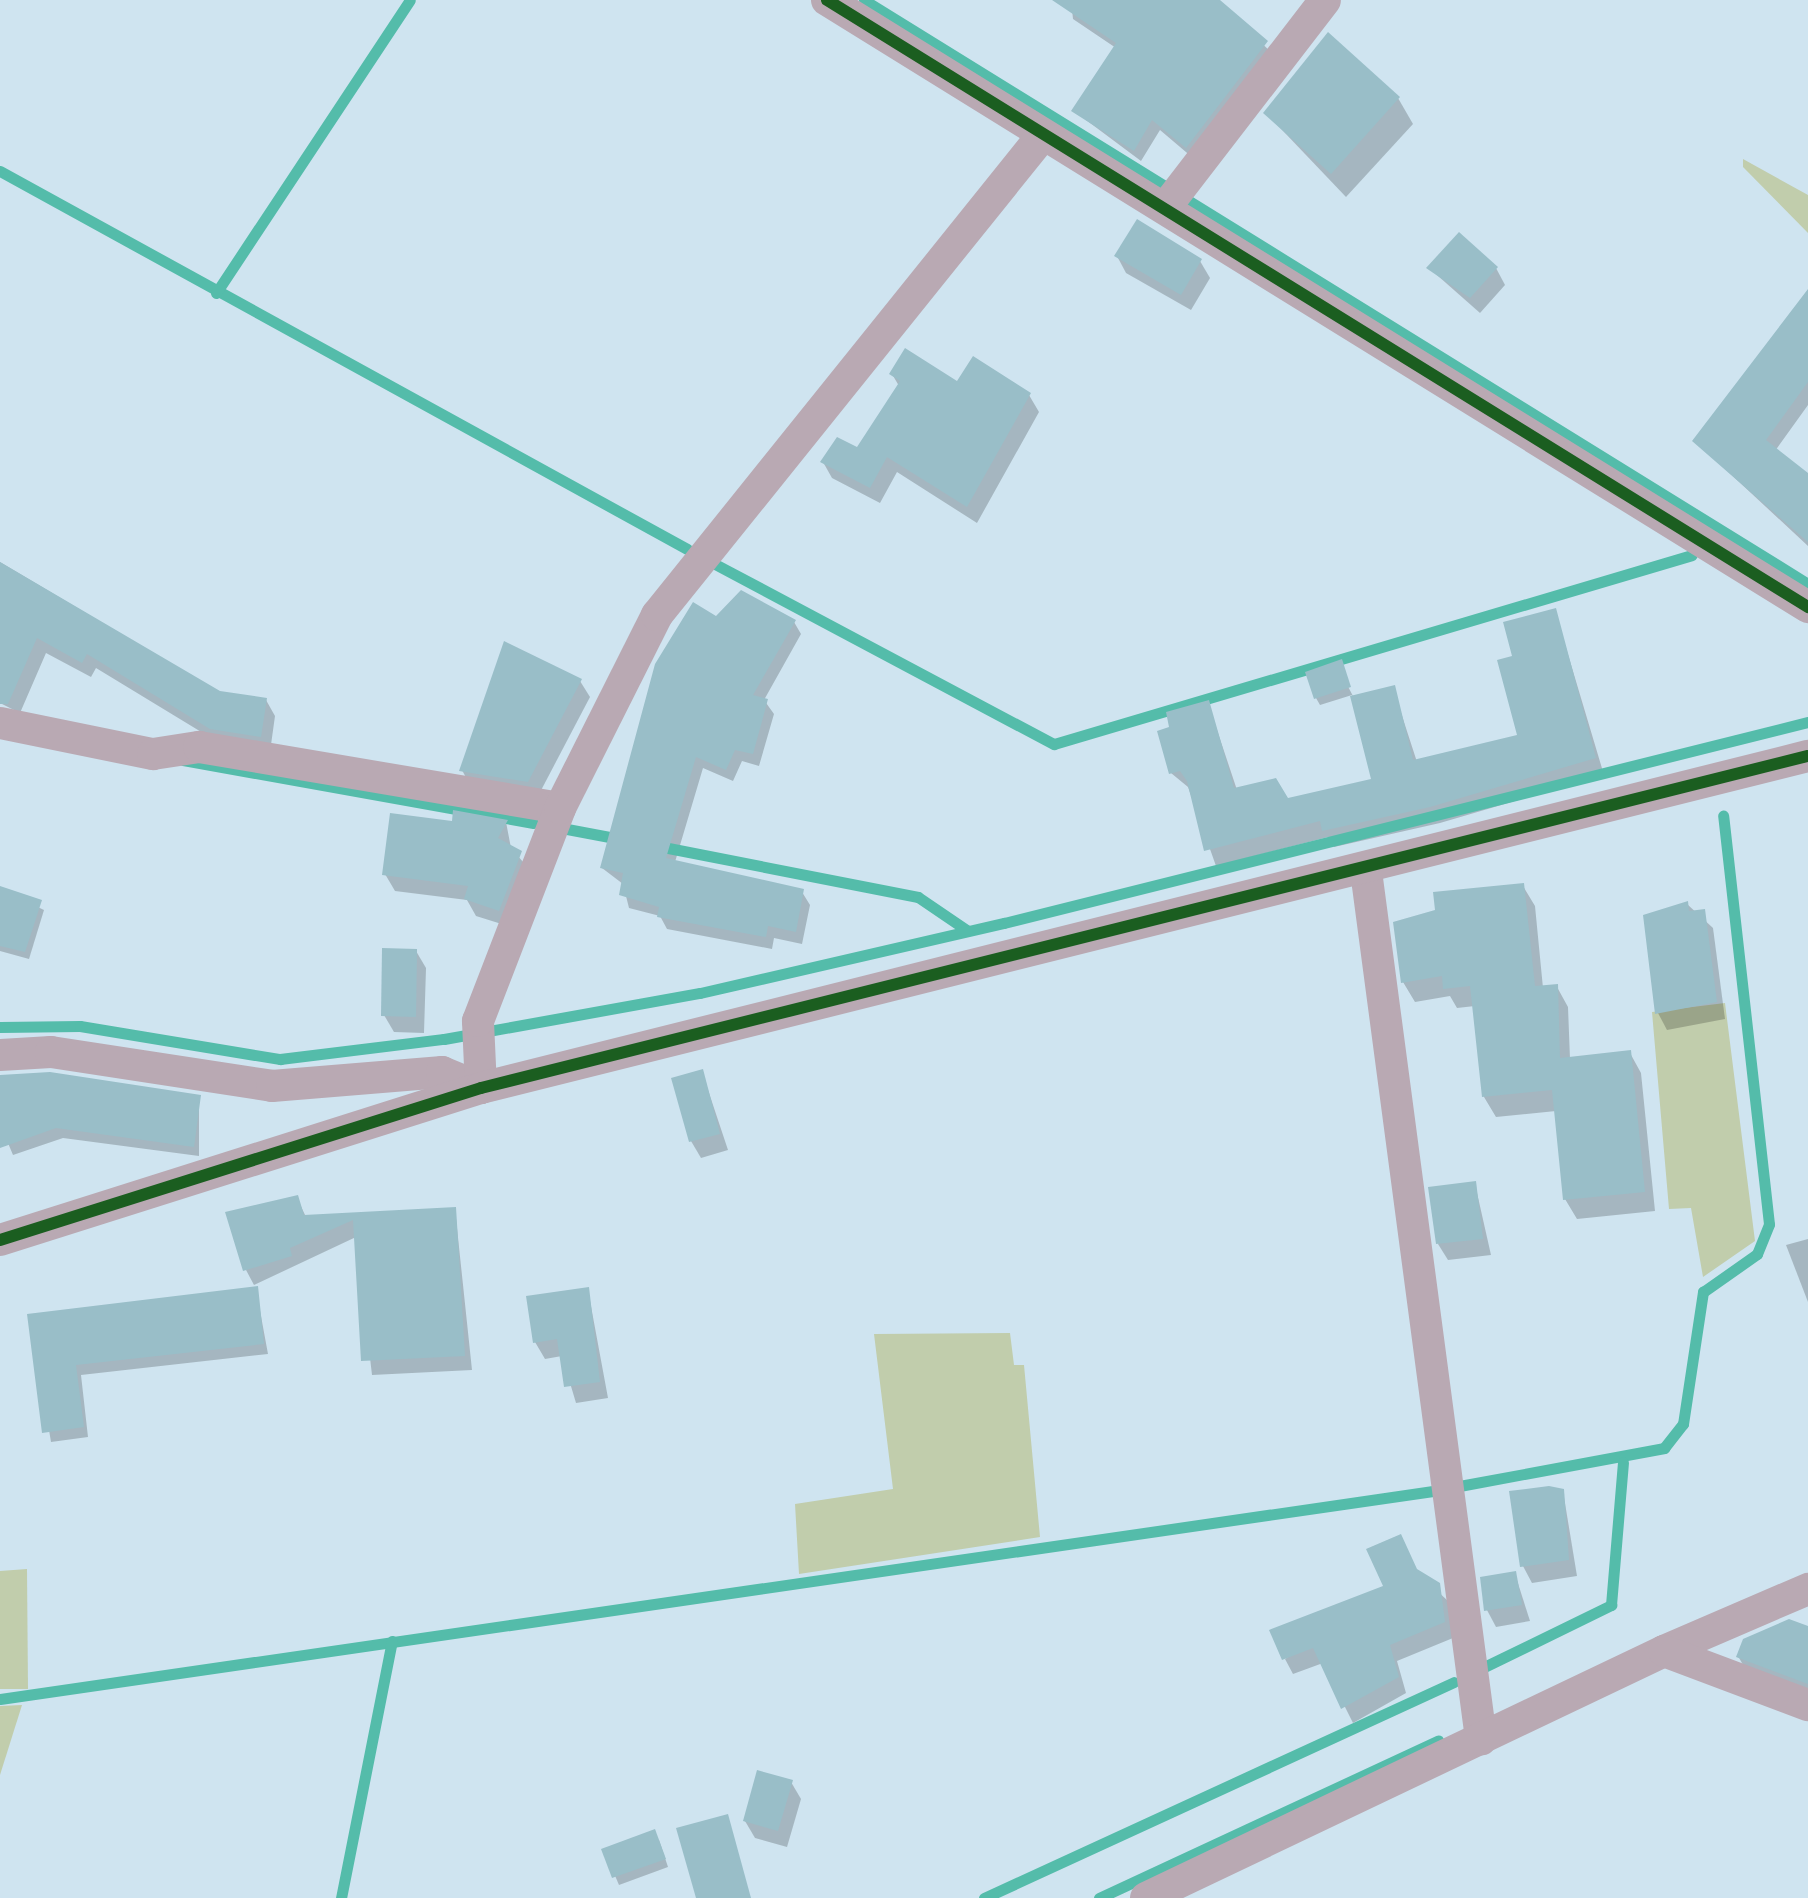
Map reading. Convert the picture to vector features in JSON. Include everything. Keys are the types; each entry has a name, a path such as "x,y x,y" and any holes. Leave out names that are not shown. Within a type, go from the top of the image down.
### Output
{"street":[{"path":"827,0 1042,136 1174,195 1808,606"},
{"path":"1174,195 1326,0"},
{"path":"481,1088 476,1034 560,808 686,571 828,414 1042,136"},
{"path":"0,723 168,752 199,747 560,808"},
{"path":"0,1240 481,1088 1366,871 1808,756"},
{"path":"1366,871 1477,1729"},
{"path":"0,1055 51,1052 272,1086 442,1072 481,1088"},
{"path":"1146,1898 1477,1729 1808,1590"},
{"path":"1664,1650 1808,1706"}],"green space":[{"path":"1743,159 1808,195 1808,233 1743,167"},
{"path":"1725,1003 1755,1241 1703,1277 1691,1208 1669,1209 1652,1012"},
{"path":"1010,1333 1014,1365 1024,1365 1040,1537 799,1574 795,1504 893,1489 874,1334"},
{"path":"27,1569 28,1689 0,1689 0,1571"},
{"path":"22,1705 0,1775 0,1706"}],"building":[{"path":"1052,0 1220,0 1268,41 1186,148 1152,120 1134,151 1071,111 1116,43"},
{"path":"1328,32 1400,97 1331,174 1263,113"},
{"path":"1137,219 1202,259 1181,295 1114,256"},
{"path":"1459,232 1498,267 1470,298 1426,268"},
{"path":"1808,289 1808,382 1766,440 1808,473 1808,542 1692,441"},
{"path":"905,348 957,381 973,356 1031,393 967,507 887,457 870,488 820,462 837,437 857,447 900,381 889,374"},
{"path":"0,562 220,691 267,698 261,737 210,729 87,654 82,663 37,638 8,704 0,704"},
{"path":"741,590 796,620 753,695 768,699 753,754 735,750 726,770 696,757 666,858 804,889 796,932 768,926 766,937 657,917 659,907 619,895 623,873 600,868 655,664 693,602 716,616"},
{"path":"1556,608 1596,758 1430,807 1322,831 1320,821 1204,851 1187,781 1180,771 1169,774 1157,731 1169,727 1166,712 1209,700 1234,788 1276,778 1288,798 1371,779 1350,696 1395,685 1413,760 1517,735 1497,660 1512,656 1503,622"},
{"path":"504,641 582,679 528,782 459,771"},
{"path":"1342,659 1351,687 1314,699 1305,672"},
{"path":"453,810 508,820 498,838 522,851 499,911 464,899 468,886 382,875 390,813 452,821"},
{"path":"1524,883 1535,986 1558,984 1560,1058 1631,1050 1645,1192 1563,1200 1552,1090 1482,1097 1470,986 1443,989 1442,976 1401,983 1393,922 1435,910 1433,892"},
{"path":"0,886 42,900 25,952 0,946"},
{"path":"1688,901 1689,911 1705,909 1717,1002 1655,1014 1643,915"},
{"path":"382,948 417,949 416,1017 381,1016"},
{"path":"703,1069 720,1134 689,1142 671,1078"},
{"path":"50,1072 201,1095 194,1147 56,1128 0,1148 0,1075"},
{"path":"1476,1181 1483,1239 1436,1244 1428,1187"},
{"path":"298,1195 304,1215 456,1207 465,1356 361,1361 353,1220 290,1248 292,1256 243,1271 225,1212"},
{"path":"258,1286 264,1344 76,1365 84,1427 42,1433 27,1314"},
{"path":"589,1287 600,1382 564,1387 557,1339 533,1343 526,1296"},
{"path":"1549,1486 1564,1489 1569,1560 1520,1567 1509,1491"},
{"path":"1401,1534 1417,1569 1440,1583 1445,1622 1390,1645 1399,1677 1341,1709 1313,1648 1282,1660 1269,1630 1383,1586 1366,1549"},
{"path":"1516,1571 1522,1605 1484,1611 1480,1577"},
{"path":"1789,1619 1808,1626 1808,1684 1736,1657 1743,1639"},
{"path":"757,1770 793,1780 778,1831 743,1821"},
{"path":"728,1814 751,1898 696,1898 676,1828"},
{"path":"655,1829 666,1859 612,1878 601,1849"}],"waterway":[{"path":"216,293 410,0"},
{"path":"864,0 1808,584"},
{"path":"0,171 687,549"},
{"path":"713,563 1054,744 1692,555"},
{"path":"0,1027 80,1026 280,1059 444,1039 700,993 1004,923 1808,722"},
{"path":"183,760 533,823"},
{"path":"1454,1487 1664,1448 1683,1424 1703,1292 1757,1254 1769,1224 1723,816"},
{"path":"567,829 620,839"},
{"path":"658,846 918,897 968,931"},
{"path":"1482,1668 1611,1605 1623,1463"},
{"path":"0,1699 1433,1491"},
{"path":"341,1898 392,1641"},
{"path":"984,1898 1454,1682"},
{"path":"1099,1898 1438,1741"}],"cycle path":[{"path":"827,0 1808,607"},
{"path":"0,1240 481,1088 1808,756"}]}
